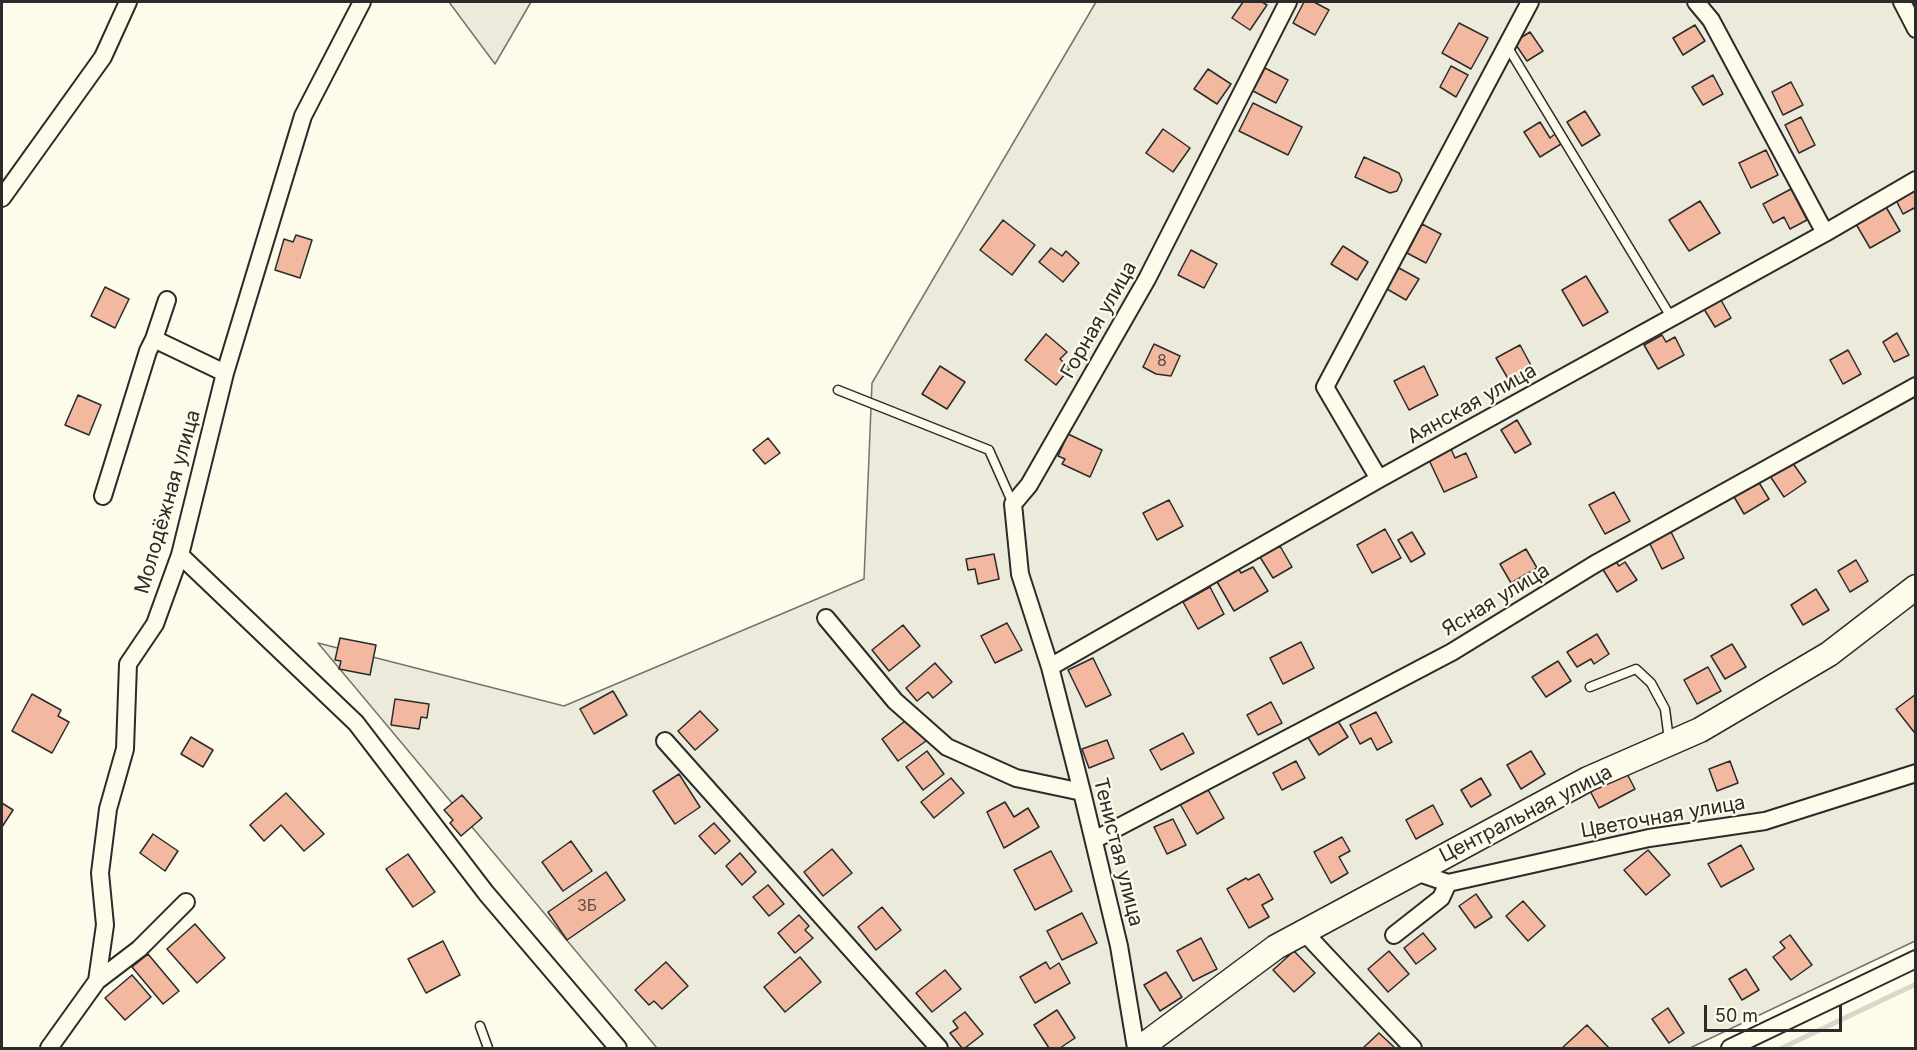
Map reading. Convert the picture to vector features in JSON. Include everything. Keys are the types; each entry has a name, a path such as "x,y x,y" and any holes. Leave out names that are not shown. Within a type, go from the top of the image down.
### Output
{"main road":[{"name":"Центральная улица","path":"1138,1048 1276,947 1588,779 1700,730 1829,654 1916,586"}],"street":[{"path":"2,198 103,57 128,2"},
{"name":"Молодёжная улица","path":"49,1048 97,981 105,925 100,873 108,809 125,749 128,664 154,624 180,555 225,373 303,116 362,2"},
{"name":"Горная улица","path":"1013,504 1029,485 1147,279 1288,2"},
{"path":"1379,479 1325,387 1530,2"},
{"path":"1696,2 1711,20 1825,233"},
{"path":"1902,2 1916,29"},
{"name":"Аянская улица","path":"1050,667 1379,479 1825,233 1916,180"},
{"path":"103,496 148,351 167,300"},
{"path":"154,339 225,373"},
{"name":"Ясная улица","path":"1094,840 1452,652 1595,564 1916,386"},
{"path":"1013,504 1020,574 1050,667"},
{"path":"180,555 356,723 486,893 618,1048"},
{"path":"826,618 895,701 947,747 1016,778 1082,792"},
{"name":"Тенистая улица","path":"1050,667 1119,946 1138,1048"},
{"path":"665,741 939,1048"},
{"name":"Цветочная улица","path":"1448,883 1649,838 1765,821 1916,773"},
{"path":"1394,935 1441,898 1448,883 1416,872"},
{"path":"97,981 139,950 186,902"},
{"path":"1304,932 1413,1048"},
{"path":"1730,1048 1916,959"}],"lane":[{"path":"1507,46 1671,317"},
{"path":"838,390 990,450 1013,504"},
{"path":"1590,687 1636,669 1651,683 1665,709 1669,744"},
{"path":"480,1026 488,1048"}],"shaded area":[{"path":"449,2 531,2 495,64"},
{"path":"1096,2 1915,2 1915,941 1690,1048 657,1048 318,643 564,706 864,579 872,383"}],"building":[{"path":"1243,2 1262,2 1267,5 1250,30 1232,18"},
{"path":"1304,2 1314,2 1329,10 1315,35 1293,23"},
{"path":"1459,23 1488,38 1471,69 1442,53"},
{"path":"1695,25 1705,41 1683,55 1673,38"},
{"path":"1530,32 1543,51 1527,61 1514,42"},
{"path":"1451,66 1468,75 1456,97 1440,87"},
{"path":"1265,68 1288,80 1276,103 1253,91"},
{"path":"1208,69 1231,84 1217,104 1194,89"},
{"path":"1713,75 1723,94 1703,105 1692,87"},
{"path":"1791,82 1803,105 1783,115 1772,92"},
{"path":"1253,103 1302,127 1288,155 1239,131"},
{"path":"1585,111 1600,135 1582,146 1567,122"},
{"path":"1801,117 1815,145 1799,153 1785,125"},
{"path":"1540,122 1550,138 1555,134 1561,144 1540,157 1524,132"},
{"path":"1163,129 1190,148 1173,172 1146,153"},
{"path":"1766,150 1778,175 1751,188 1739,163"},
{"path":"1364,157 1399,173 1402,180 1397,191 1390,193 1355,177"},
{"path":"1916,185 1916,207 1903,214 1894,196"},
{"path":"1791,189 1807,220 1790,229 1784,217 1773,223 1763,204"},
{"path":"1700,201 1720,233 1689,251 1669,220"},
{"path":"1886,207 1900,231 1870,248 1856,224"},
{"path":"1003,220 1035,245 1012,275 980,250"},
{"path":"1422,224 1441,234 1426,263 1407,253"},
{"path":"296,235 312,240 300,278 275,270 284,239 293,242"},
{"path":"1343,246 1368,262 1357,280 1331,264"},
{"path":"1051,248 1062,256 1066,251 1079,263 1063,282 1039,262"},
{"path":"1191,250 1217,264 1204,288 1178,275"},
{"path":"1399,268 1419,279 1406,300 1387,289"},
{"path":"1586,276 1608,312 1583,326 1562,290"},
{"path":"105,287 129,299 115,328 91,316"},
{"path":"1721,300 1731,318 1715,327 1704,309"},
{"path":"1897,333 1909,355 1894,362 1883,342"},
{"path":"1046,334 1067,352 1060,359 1070,368 1056,385 1025,360"},
{"path":"1662,335 1666,342 1675,337 1684,355 1658,369 1644,345"},
{"path":"1154,344 1180,356 1171,376 1156,374 1143,367"},
{"path":"1520,345 1533,369 1510,382 1496,358"},
{"path":"1848,350 1861,374 1843,384 1830,360"},
{"path":"940,366 965,382 947,409 922,394"},
{"path":"1424,366 1438,395 1409,410 1394,381"},
{"path":"78,395 101,405 89,435 65,425"},
{"path":"1517,420 1531,444 1515,453 1501,430"},
{"path":"1068,434 1102,450 1090,477 1062,464 1065,459 1058,456"},
{"path":"768,438 780,453 765,464 753,450"},
{"path":"1451,449 1455,458 1466,453 1477,477 1444,492 1429,460"},
{"path":"1792,462 1806,482 1784,497 1770,476"},
{"path":"1758,481 1769,499 1744,514 1733,495"},
{"path":"1614,492 1630,521 1605,534 1589,505"},
{"path":"1169,500 1183,526 1157,540 1143,513"},
{"path":"1385,529 1401,558 1372,573 1357,545"},
{"path":"1412,532 1425,554 1411,562 1398,540"},
{"path":"1671,532 1684,558 1662,569 1649,542"},
{"path":"1280,546 1292,567 1273,578 1260,557"},
{"path":"1526,549 1537,568 1511,583 1500,564"},
{"path":"994,554 999,579 978,584 975,569 968,570 966,559"},
{"path":"1615,560 1619,566 1625,562 1637,580 1617,592 1602,568"},
{"path":"1856,560 1868,581 1850,592 1838,571"},
{"path":"1253,567 1268,591 1234,611 1216,580 1238,568 1241,573"},
{"path":"1210,587 1224,614 1198,629 1183,602"},
{"path":"1816,589 1829,610 1803,625 1791,605"},
{"path":"1007,623 1022,650 995,663 981,636"},
{"path":"903,625 920,646 889,671 872,650"},
{"path":"1597,634 1609,654 1594,664 1591,659 1577,667 1567,652"},
{"path":"340,638 376,645 370,675 339,669 341,661 335,660"},
{"path":"1301,642 1314,668 1283,684 1270,658"},
{"path":"1732,644 1746,667 1725,679 1711,656"},
{"path":"1093,658 1111,695 1086,707 1068,670"},
{"path":"1558,661 1571,681 1546,697 1532,677"},
{"path":"935,663 952,682 933,698 928,692 917,701 906,688"},
{"path":"1708,667 1721,691 1697,704 1684,680"},
{"path":"613,691 627,715 594,734 580,709"},
{"path":"32,694 61,710 58,716 69,722 52,753 12,731"},
{"path":"1916,694 1916,730 1914,732 1896,709"},
{"path":"395,699 429,704 427,718 421,717 419,729 391,725"},
{"path":"1271,702 1282,723 1258,735 1247,715"},
{"path":"700,711 718,730 695,750 678,731"},
{"path":"1376,712 1392,742 1377,750 1371,738 1360,744 1350,725"},
{"path":"909,718 926,741 898,761 882,739"},
{"path":"1336,718 1348,737 1319,755 1307,736"},
{"path":"1183,733 1194,753 1161,770 1150,750"},
{"path":"191,737 213,750 203,767 181,754"},
{"path":"1107,740 1114,758 1089,768 1082,749"},
{"path":"927,751 944,774 923,790 906,767"},
{"path":"1531,751 1545,774 1521,789 1507,765"},
{"path":"1296,761 1305,778 1282,790 1273,773"},
{"path":"1730,761 1738,783 1717,791 1709,769"},
{"path":"1624,768 1635,789 1599,808 1588,787"},
{"path":"679,774 700,807 675,824 653,791"},
{"path":"951,778 964,793 934,818 921,802"},
{"path":"1481,778 1491,795 1471,807 1461,790"},
{"path":"1207,788 1224,818 1197,834 1180,804"},
{"path":"286,793 324,834 304,851 281,825 264,841 250,825"},
{"path":"462,795 482,818 461,836 450,823 453,820 444,810"},
{"path":"1005,802 1014,817 1028,808 1039,827 1004,848 987,812"},
{"path":"2,803 13,810 2,827"},
{"path":"1433,805 1443,824 1416,839 1406,820"},
{"path":"1173,819 1186,845 1167,854 1154,827"},
{"path":"714,823 730,841 715,854 699,836"},
{"path":"153,834 178,851 165,871 140,853"},
{"path":"1342,837 1350,851 1339,857 1348,873 1331,883 1314,852"},
{"path":"571,841 592,871 563,891 542,862"},
{"path":"1741,845 1754,869 1721,887 1708,864"},
{"path":"832,849 852,873 823,896 804,872"},
{"path":"1648,850 1670,875 1646,895 1624,870"},
{"path":"1051,851 1072,891 1035,910 1014,870"},
{"path":"740,853 756,872 742,885 726,866"},
{"path":"408,854 435,892 413,907 386,869"},
{"path":"606,872 625,900 567,940 548,912"},
{"path":"1259,874 1273,899 1262,905 1269,917 1249,928 1227,889 1246,878 1248,880"},
{"path":"768,885 784,904 769,916 753,897"},
{"path":"1476,894 1492,917 1475,928 1459,906"},
{"path":"1523,901 1545,926 1528,941 1506,916"},
{"path":"882,907 901,930 876,950 858,927"},
{"path":"1082,913 1097,943 1062,960 1047,931"},
{"path":"799,915 809,926 805,930 813,938 795,953 778,933"},
{"path":"195,924 225,958 197,983 167,949"},
{"path":"1423,933 1436,949 1416,964 1404,948"},
{"path":"1790,935 1812,965 1791,980 1773,957 1785,948 1780,942"},
{"path":"1201,938 1217,969 1193,981 1177,951"},
{"path":"443,941 460,975 426,993 408,959"},
{"path":"1294,951 1315,973 1294,992 1273,970"},
{"path":"1389,951 1409,974 1388,992 1368,969"},
{"path":"148,954 179,991 163,1004 132,967"},
{"path":"800,957 821,982 785,1012 764,987"},
{"path":"666,962 688,986 662,1009 654,1001 649,1005 635,990"},
{"path":"1046,962 1050,969 1059,963 1070,983 1035,1003 1020,977"},
{"path":"1746,969 1759,990 1742,1000 1729,979"},
{"path":"945,970 961,989 932,1012 916,993"},
{"path":"1166,972 1182,997 1160,1011 1144,985"},
{"path":"132,975 151,997 125,1020 105,998"},
{"path":"1668,1008 1684,1033 1669,1043 1652,1019"},
{"path":"1057,1010 1075,1038 1060,1048 1049,1048 1034,1025"},
{"path":"965,1012 983,1034 962,1048 950,1033 958,1028 953,1021"},
{"path":"1587,1025 1609,1048 1562,1048"},
{"path":"1379,1033 1395,1048 1363,1048"}],"waterway":[{"path":"1782,1048 1916,984"}]}
